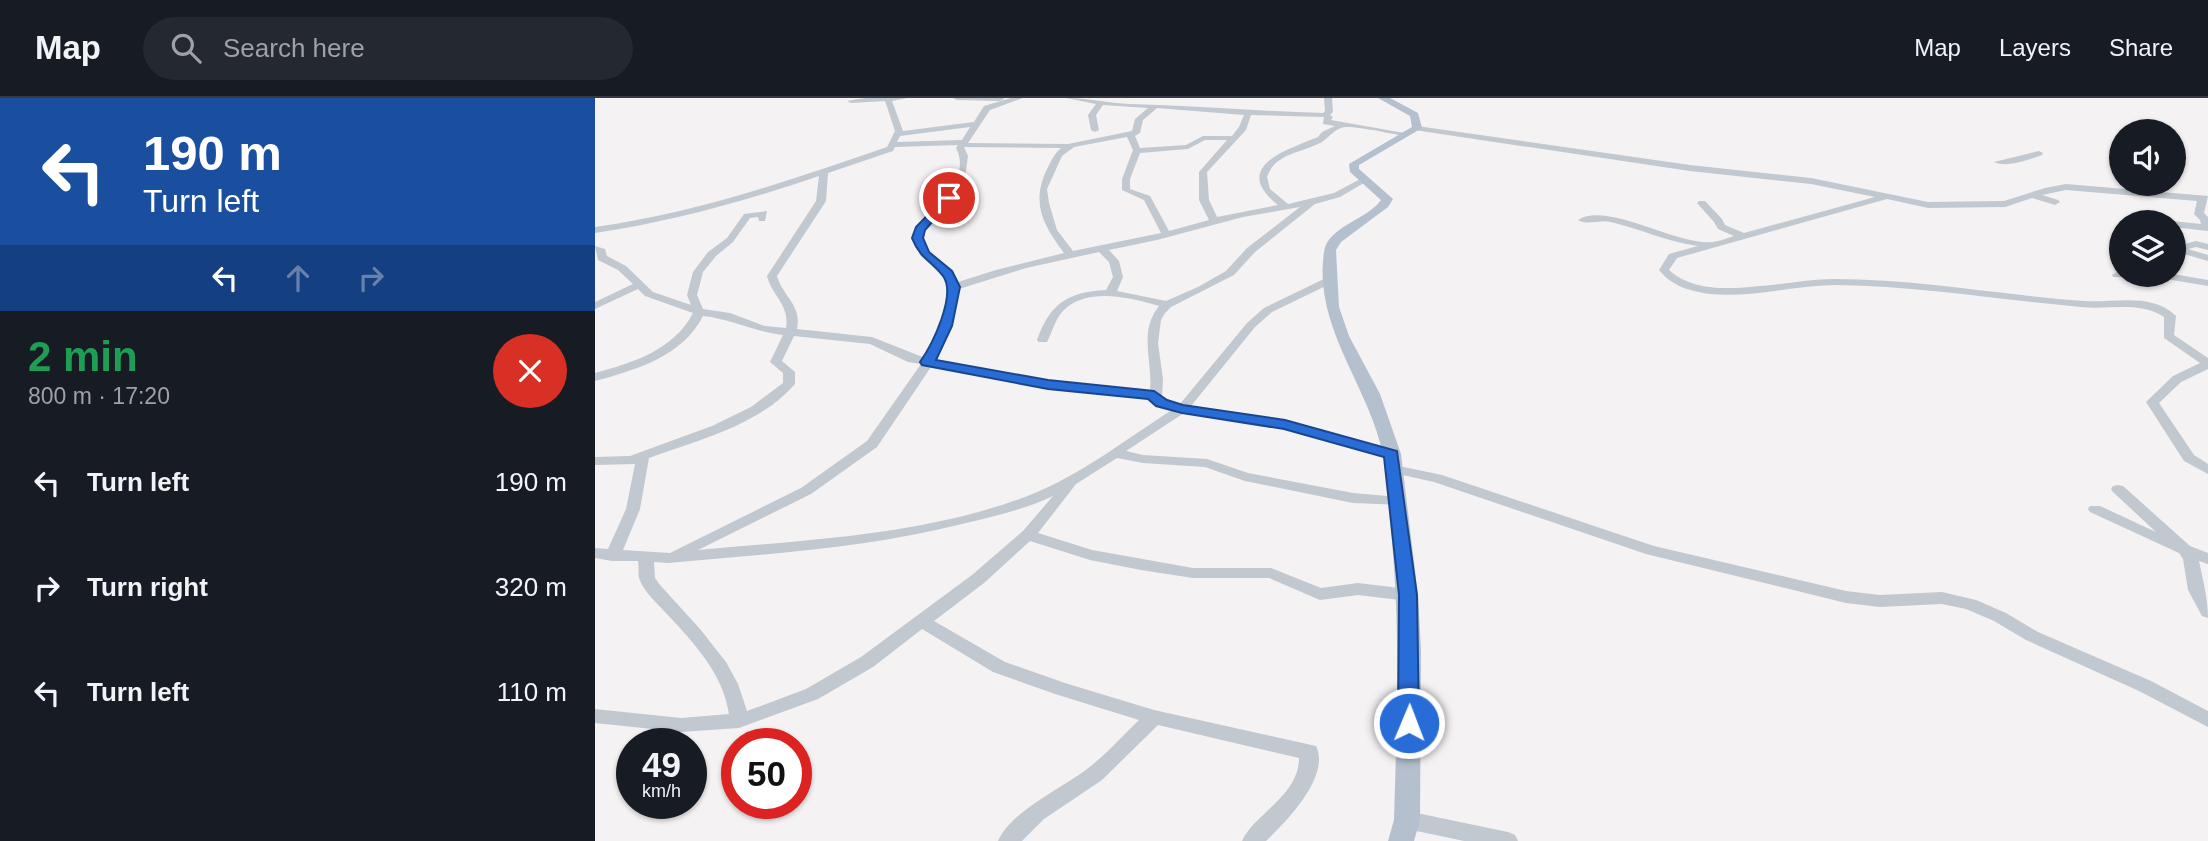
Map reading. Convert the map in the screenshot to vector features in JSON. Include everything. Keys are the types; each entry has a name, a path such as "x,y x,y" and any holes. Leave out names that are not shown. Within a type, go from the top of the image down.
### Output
{"main road":[{"path":"1383,98 1415,116 1412,131 1354,164 1354,170 1387,198 1384,205 1336,240 1331,250 1332,307 1342,336 1372,394 1393,462 1399,502 1410,650 1407,820 1401,841"}],"street":[{"path":"851,101 902,98"},
{"path":"957,98 1013,99"},
{"path":"1070,98 1100,103 1248,113 1325,115 1329,117 1326,122 1342,125 1412,131 1640,160 1733,183"},
{"path":"1179,107 1189,98"},
{"path":"1325,115 1329,112 1328,98"},
{"path":"888,99 898,134 894,145"},
{"path":"668,558 806,491 872,444 934,354 946,326 954,287 948,274 924,253 918,238 920,229 949,198 961,177 964,156 960,151 963,143 987,108 1013,99"},
{"path":"1269,113 1274,100"},
{"path":"1095,130 1092,115 1100,103"},
{"path":"595,230 613,229 658,219 769,191 808,175 824,173 875,155 894,145 963,143 1068,146 1130,134 1137,132 1141,116 1156,106"},
{"path":"1214,221 1204,200 1203,172 1243,128 1248,113"},
{"path":"898,134 977,124"},
{"path":"1285,206 1265,187 1265,169 1276,159 1321,139 1342,125"},
{"path":"1130,134 1137,151 1126,178 1126,190 1145,195 1158,225 1167,234"},
{"path":"1137,151 1188,147 1203,138 1234,138"},
{"path":"1068,146 1058,155 1043,194 1052,230 1071,255"},
{"path":"1998,162 2022,159 2039,153"},
{"path":"1640,160 1665,172 1811,181 1928,205 2005,204 2066,187 2202,200 2199,214 2207,228 2186,225"},
{"path":"595,461 636,458 741,416 780,392 791,378 789,372 776,362 777,356 791,332 794,317 787,298 774,286 772,276 821,201 824,173"},
{"path":"954,287 1010,267 1167,234 1214,221 1311,203 1339,195 1365,180"},
{"path":"2032,195 2055,202"},
{"path":"1885,197 1673,256 1664,270 1669,278 1681,285 1717,290 1740,291 1828,282 1988,291 2094,305 2132,302 2153,306 2170,316 2168,336 2196,353 2208,364 2178,379 2152,401 2189,458 2208,470"},
{"path":"1702,202 1721,227 1743,236"},
{"path":"1311,203 1251,250 1230,273 1167,305 1155,320 1152,343 1157,379 1155,400 1182,409 1285,425 1651,550 1846,597 1880,601 1942,598 1969,604 2000,617 2032,636 2145,686 2208,720"},
{"path":"1984,206 1999,212"},
{"path":"595,377 637,362 681,340 694,326 699,312 692,295 698,272 712,254 730,240 747,216 764,213 762,219"},
{"path":"1583,220 1608,218 1676,240 1711,245"},
{"path":"2186,249 2196,244 2208,247"},
{"path":"1101,248 1114,261 1118,277 1111,291 1114,294"},
{"path":"595,249 601,251 603,258 622,268 649,295 699,312 730,316 770,331 872,341 912,359 926,362 1048,384 1154,395"},
{"path":"2186,252 2208,258"},
{"path":"2186,278 2208,283"},
{"path":"595,553 668,558 846,541 940,525 1036,498 1075,479 1182,409 1251,325 1268,310 1332,279"},
{"path":"595,306 639,285"},
{"path":"1043,340 1047,323 1065,303 1083,295 1114,294 1167,305"},
{"path":"1114,453 1143,459 1207,463 1244,477 1353,498 1399,502"},
{"path":"613,556 633,509 643,465 643,460 636,458"},
{"path":"595,716 681,725 739,721 812,694 867,662 978,579 1028,535 1075,479"},
{"path":"2118,489 2187,552 2191,559 2196,590 2208,612"},
{"path":"2095,509 2208,559"},
{"path":"1028,535 1090,555 1141,565 1193,573 1262,572 1280,576 1319,594 1358,589 1408,595"},
{"path":"646,557 647,578 654,589 727,679 738,703 739,721"},
{"path":"923,622 999,667 1061,689 1154,716 1309,752 1310,759 1281,814 1252,841"},
{"path":"1008,841 1037,813 1095,774 1154,716"},
{"path":"1407,820 1508,841"}],"route":[{"path":"949,198 926,221 918,238 924,253 948,274 954,287 946,326 934,354 926,362 1048,384 1154,395 1155,400 1161,403 1182,409 1259,419 1392,454 1408,595 1409,723"}]}
